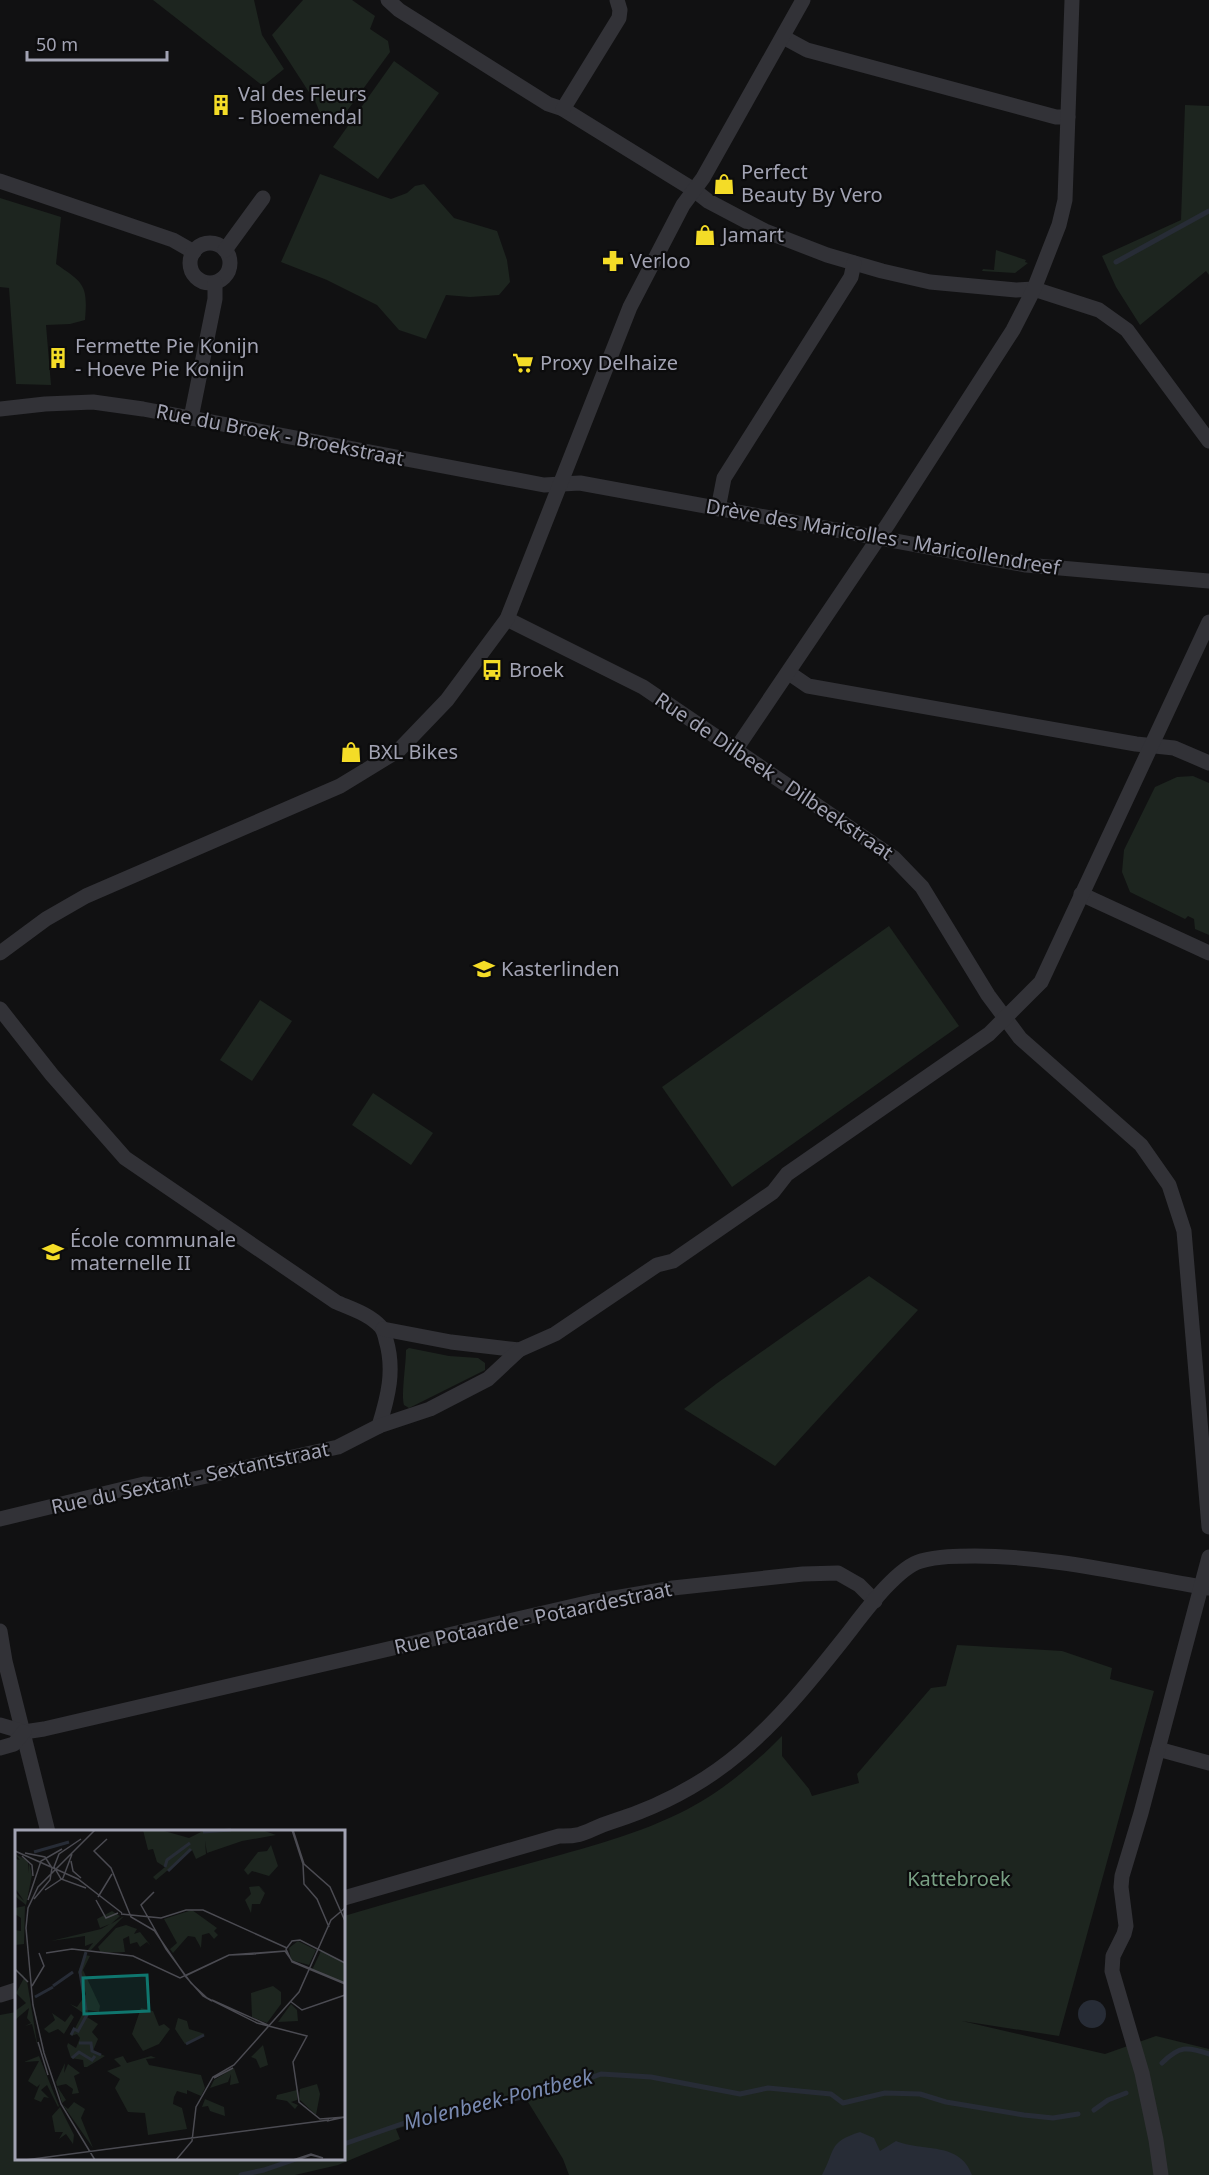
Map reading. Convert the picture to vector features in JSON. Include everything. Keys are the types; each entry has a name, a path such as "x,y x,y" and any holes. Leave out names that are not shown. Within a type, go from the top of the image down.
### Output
{"street":[{"path":"563,109 619,18 620,10 617,0"},
{"path":"0,953 46,919 86,896 340,786 378,765 399,750 447,700 507,619 630,307 683,205 703,178 802,0"},
{"path":"736,749 879,537 1013,330 1034,290 1059,225 1065,200 1072,0"},
{"path":"390,1 548,104 563,109 708,201 765,231 827,255 930,282 1034,290 1099,310 1127,330 1209,441"},
{"path":"783,37 807,50 1056,117 1068,117"},
{"path":"0,181 173,240 194,252"},
{"path":"225,250 263,198"},
{"path":"212,244 225,250 230,266 227,273 215,283 201,281 192,271 191,258 194,252 202,245 212,244"},
{"path":"718,509 724,478 851,277 854,263"},
{"path":"191,418 215,299 215,283"},
{"name":"Rue du Broek - Broekstraat","path":"0,410 45,404 93,402 191,418 544,485 559,484"},
{"name":"Drève des Maricolles - Maricollendreef","path":"559,484 580,483 1026,565 1209,581"},
{"name":"Rue de Dilbeek - Dilbeekstraat","path":"507,619 643,687 894,858 922,887 988,995 1020,1038 1141,1145 1168,1185 1184,1231 1209,1527"},
{"path":"383,1329 451,1342 519,1350 555,1334 657,1264 672,1261 773,1192 787,1174 989,1034 1041,982 1209,622"},
{"path":"789,673 808,686 1173,748 1209,763"},
{"path":"1081,894 1209,952"},
{"path":"0,1009 52,1075 125,1158 336,1302 369,1316 383,1329 391,1369 387,1400 379,1426"},
{"name":"Rue du Sextant - Sextantstraat","path":"0,1519 144,1484 166,1485 338,1447 379,1426 445,1402 488,1379 519,1350"},
{"path":"345,1898 559,1836 585,1834 600,1826 670,1800 707,1779 733,1760 777,1720 875,1601 900,1574 919,1562 948,1557 1001,1556 1062,1563 1205,1587"},
{"path":"1161,2175 1142,2073 1129,2034 1112,1964 1126,1926 1121,1887 1122,1876 1205,1587 1209,1557"},
{"name":"Rue Potaarde - Potaardestraat","path":"24,1732 591,1602 673,1588 803,1574 837,1573 859,1585 875,1601"},
{"path":"0,1631 2,1661 24,1732 48,1830"},
{"path":"0,1725 24,1732"},
{"path":"0,1748 14,1744 24,1732"},
{"path":"1158,1749 1209,1763"},
{"path":"0,1995 15,1990"}],"green space":[{"path":"153,0 254,0 262,35 284,69 263,86"},
{"path":"303,0 352,0 375,16 370,29 388,41 390,52 347,111 322,118 316,103 272,35"},
{"path":"394,61 439,93 378,179 333,147"},
{"path":"1185,105 1209,106 1209,275 1206,271 1140,325 1116,287 1102,256 1181,220"},
{"path":"320,174 391,199 407,193 415,186 424,184 454,218 497,231 507,260 510,282 499,295 470,297 446,295 426,339 399,330 377,305 327,280 281,262"},
{"path":"0,198 61,217 56,264 73,276 85,292 85,320 70,324 46,325 51,385 16,384 9,288 0,287"},
{"path":"996,250 1026,260 1025,262 1028,263 1015,273 982,271 983,269 994,270"},
{"path":"1193,776 1209,783 1209,935 1195,929 1194,919 1188,916 1185,919 1130,892 1122,872 1124,850 1155,787 1177,777"},
{"path":"889,926 959,1026 732,1187 662,1087"},
{"path":"260,1000 292,1021 252,1081 220,1060"},
{"path":"373,1093 433,1133 411,1165 352,1125"},
{"path":"869,1276 918,1310 775,1466 684,1409 716,1384"},
{"path":"409,1348 449,1356 478,1358 485,1363 485,1370 409,1408 404,1405 403,1394 406,1350"},
{"name":"Kattebroek","path":"957,1645 1062,1651 1112,1668 1110,1679 1154,1691 1059,2036 962,2021 1105,2054 1156,2036 1209,2049 1209,2175 569,2175 563,2159 525,2097 487,2103 396,2129 400,2139 338,2165 295,2175 0,2175 0,2015 15,2012 15,2160 345,2160 345,1916 601,1843 661,1822 694,1806 721,1789 747,1769 782,1736 782,1756 812,1796 859,1783 857,1774 931,1688 946,1686"}],"shaded area":[{"path":"1092,2000 1102,2004 1106,2014 1102,2024 1092,2028 1082,2024 1078,2014 1082,2004"},
{"path":"860,2132 874,2138 880,2151 896,2141 950,2152 966,2164 972,2175 822,2175 838,2143"}],"waterway":[{"path":"1116,262 1209,211"},
{"name":"Molenbeek-Pontbeek","path":"1162,2063 1173,2053 1184,2049 1209,2054"},
{"name":"Molenbeek-Pontbeek","path":"345,2144 413,2120 560,2089 601,2074 651,2077 740,2094 768,2088 831,2094 843,2103 885,2093 920,2094 946,2102 1024,2115 1053,2118 1078,2114"},
{"name":"Molenbeek-Pontbeek","path":"1094,2110 1108,2100 1126,2093"},
{"name":"Molenbeek-Pontbeek","path":"241,2175 293,2160"}],"place":[{"name":"Val des Fleurs - Bloemendal","path":"221,105"},
{"name":"Perfect Beauty By Vero","path":"724,184"},
{"name":"Jamart","path":"705,235"},
{"name":"Verloo","path":"613,261"},
{"name":"Fermette Pie Konijn - Hoeve Pie Konijn","path":"58,358"},
{"name":"Proxy Delhaize","path":"523,363"},
{"name":"Broek","path":"492,670"},
{"name":"BXL Bikes","path":"351,752"},
{"name":"Kasterlinden","path":"484,969"},
{"name":"École communale maternelle II","path":"53,1252"}]}
